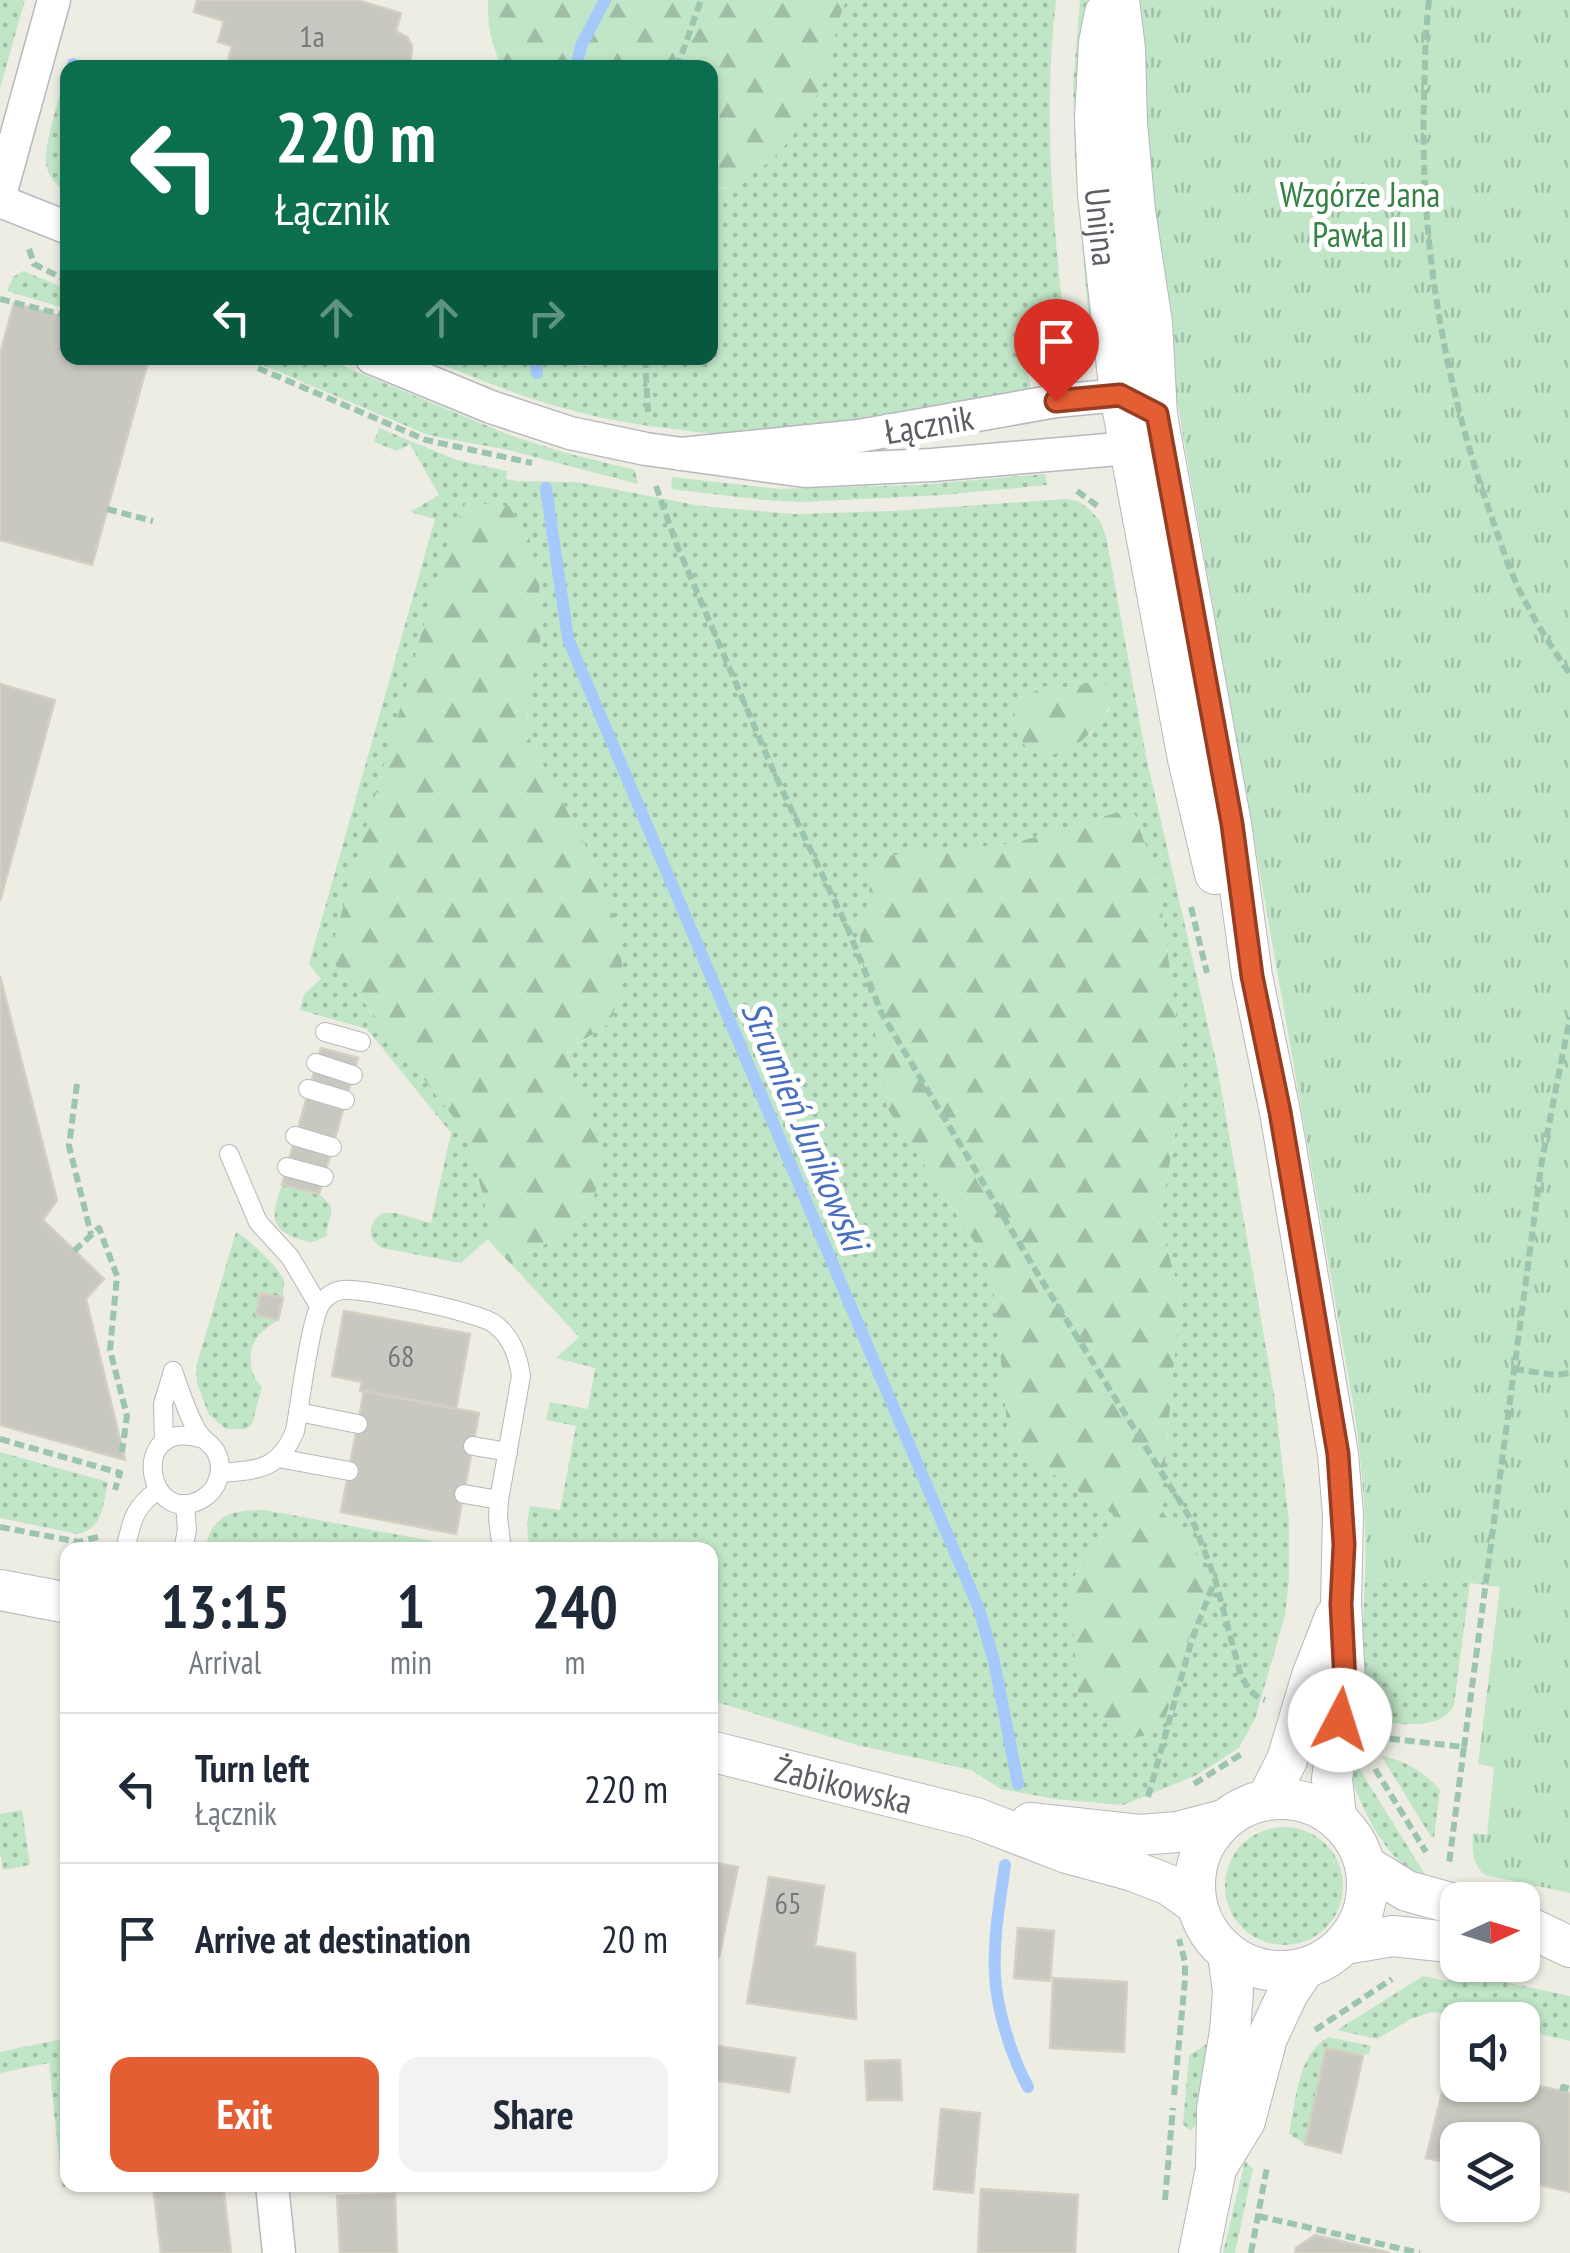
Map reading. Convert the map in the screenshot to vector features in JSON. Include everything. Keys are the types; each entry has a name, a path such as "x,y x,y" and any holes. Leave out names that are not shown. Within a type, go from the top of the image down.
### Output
{"street":[{"path":"54,0 0,198 60,224"},
{"name":"Unijna","path":"1108,0 1099,43 1096,137 1106,287 1120,395 1188,759 1214,868 1252,976"},
{"name":"Unijna","path":"1119,0 1126,49 1127,123 1135,211 1152,323 1157,414 1232,824 1252,976 1280,1112 1338,1454 1344,1530 1341,1604 1345,1683 1332,1779 1336,1817"},
{"name":"Łącznik","path":"389,365 491,407 570,433 805,472 1130,448"},
{"path":"1120,395 1157,414 1130,448"},
{"name":"Łącznik","path":"681,454 801,444 1056,401 1120,395"},
{"path":"0,1590 60,1601"},
{"name":"Unijna","path":"1267,1799 1288,1760 1312,1676 1341,1604"},
{"name":"Żabikowska","path":"718,1753 976,1818 1066,1853 1151,1878 1169,1886 1187,1920"},
{"path":"1292,1798 1315,1804 1336,1817 1354,1839 1366,1866 1367,1887 1357,1927 1345,1944 1326,1958 1306,1968 1278,1972 1252,1967 1228,1954 1203,1924 1187,1920 1198,1859 1208,1838 1236,1810 1267,1799 1292,1798"},
{"name":"Żabikowska","path":"976,1818 1140,1835 1177,1832 1222,1820"},
{"path":"1366,1866 1407,1891 1440,1901"},
{"path":"1540,1933 1570,1948"},
{"path":"1345,1944 1393,1936 1440,1941"},
{"path":"1540,1949 1570,1948"},
{"path":"1198,2253 1216,2168 1217,2109 1230,2031 1233,1992 1228,1954"},
{"path":"1216,2168 1245,2121 1267,2038 1288,1992 1306,1968"},
{"path":"273,2192 279,2253"}],"lane":[{"path":"325,1032 361,1042"},
{"path":"316,1063 352,1074"},
{"path":"308,1089 346,1100"},
{"path":"296,1136 332,1147"},
{"path":"229,1154 258,1222 290,1257 319,1306"},
{"path":"287,1168 324,1177"},
{"path":"220,1473 266,1467 288,1447 319,1306 334,1292 353,1290 465,1311 494,1323 513,1346 519,1361 521,1376 499,1500 501,1542"},
{"path":"164,1442 163,1404 173,1371 200,1438 216,1452 220,1473 204,1498 185,1504 166,1498 154,1481 152,1460 164,1442 181,1435 200,1438"},
{"path":"298,1412 358,1424"},
{"path":"474,1446 508,1452"},
{"path":"278,1458 349,1471"},
{"path":"128,1542 134,1516 144,1500 158,1490"},
{"path":"464,1494 499,1500"},
{"path":"185,1504 185,1542"}],"path":[{"path":"681,60 701,0"},
{"path":"1430,0 1423,126 1425,217 1451,382 1473,464 1524,599 1570,674"},
{"path":"28,244 34,264 60,277"},
{"path":"0,299 60,314"},
{"path":"641,426 648,411 645,365"},
{"path":"258,368 426,440 508,456"},
{"path":"652,473 676,543 882,1014 1194,1526 1215,1579 1241,1676 1257,1698 1272,1703"},
{"path":"1074,489 1102,511"},
{"path":"107,509 153,521"},
{"path":"1188,897 1210,986"},
{"path":"1369,1760 1426,1853 1448,1869 1542,1160 1570,1017"},
{"path":"77,1084 69,1146 91,1236"},
{"path":"74,1251 99,1228 118,1276 110,1350 127,1416 113,1501"},
{"path":"1514,1369 1570,1374"},
{"path":"0,1439 120,1473"},
{"path":"2,1530 79,1542 104,1535 107,1525"},
{"path":"1144,1812 1192,1639 1215,1579"},
{"path":"1370,1737 1464,1747"},
{"path":"1184,1789 1248,1750"},
{"path":"1164,2217 1187,1920"},
{"path":"1311,2033 1408,1970"},
{"path":"1251,2253 1267,2169"},
{"path":"1258,2216 1420,2253"}],"green space":[{"path":"0,0 25,0 0,88"},
{"path":"488,0 847,0 825,75 790,140 754,173 718,189 718,60 499,60 489,25"},
{"path":"847,0 1056,0 1050,75 1050,151 1062,302 1055,339 1044,352 1025,361 1032,392 838,426 715,434 578,412 444,365 718,365 718,190 726,188 832,52 838,16"},
{"path":"1080,0 1089,0 1085,34 1095,324 1085,354 1065,378 1069,363 1083,344 1088,311 1075,162 1073,85"},
{"name":"Wzgórze Jana Pawła II","path":"1137,0 1570,0 1570,1893 1540,1887 1540,1882 1485,1875 1474,1856 1473,1833 1487,1835 1494,1767 1478,1764 1500,1587 1365,1579 1363,1491 1353,1403 1150,232"},
{"path":"60,95 60,187 47,168 49,134"},
{"path":"23,271 60,286 60,307 7,291 13,277"},
{"path":"262,365 341,365 512,436 635,470 638,484 508,450 428,435"},
{"path":"379,428 457,460 507,471 506,479 577,482 701,506 794,514 1066,499 1078,501 1100,521 1106,536 1146,756 1217,1065 1274,1394 1289,1521 1285,1615 1255,1719 1239,1748 1197,1775 1123,1805 1055,1799 1001,1789 971,1770 857,1745 718,1702 718,1542 528,1542 530,1506 560,1510 576,1426 546,1420 550,1402 588,1409 595,1368 556,1358 579,1337 511,1264 556,1238 590,1212 590,1106 573,1083 567,1050 586,1039 600,874 528,736 527,689 540,645 329,957 468,1136 496,1249 488,1239 461,1263 382,1248 373,1240 374,1221 383,1213 431,1223 451,1133 367,1029 300,1010 304,994 321,979 309,964 435,519 410,512 439,495 410,444 397,451 374,442","holes":["1048,685 1070,688 1110,708 1089,736","1132,808 1157,876 1185,1080 1159,1221 1180,1294 1161,1510 1196,1554 1209,1587 1191,1632 1070,1582 1120,1518 1009,1445 992,1269 887,1108 876,858 1014,843"]},
{"path":"1045,474 1047,485 801,502 671,489 672,477 779,489 918,485"},
{"path":"466,502 509,506 528,533 539,579 540,645 527,689 528,736 600,874 620,937 623,982 610,1023 567,1050 573,1083 590,1106 603,1163 590,1212 556,1238 511,1264 496,1249 468,1136 329,957 448,541"},
{"path":"1098,680 1111,686 1111,699 1105,714 1082,741 1051,755 1037,754 1025,746 1014,716 1019,699 1048,685 1070,688"},
{"path":"1132,808 1157,876 1185,1080 1159,1221 1180,1294 1161,1510 1196,1554 1209,1587 1161,1732 1123,1740 1078,1693 1070,1582 1119,1518 1009,1445 992,1269 887,1108 860,939 876,857 1014,843"},
{"path":"282,1184 319,1194 331,1205 327,1236 308,1242 280,1228 275,1216"},
{"path":"236,1232 270,1261 284,1282 283,1298 256,1315 278,1320 257,1337 251,1351 253,1374 262,1387 252,1424 246,1429 226,1429 209,1415 197,1383 196,1367"},
{"path":"0,1452 108,1482 98,1521 78,1534 0,1518"},
{"path":"265,1510 434,1542 207,1542 218,1522 243,1511"},
{"path":"1365,1579 1470,1583 1454,1705 1447,1714 1436,1720 1408,1724 1354,1717"},
{"path":"1381,1755 1413,1768 1440,1790 1434,1838 1431,1837"},
{"path":"1353,1762 1426,1876 1424,1883 1397,1859 1377,1832 1348,1768"},
{"path":"22,1810 30,1865 3,1870 0,1814"},
{"path":"1284,1827 1307,1832 1326,1844 1338,1863 1343,1886 1338,1909 1326,1928 1307,1940 1284,1945 1261,1940 1242,1928 1230,1909 1225,1886 1230,1863 1242,1844 1261,1832"},
{"path":"1423,1976 1440,1982 1504,1982 1570,1996 1570,2041 1540,2034 1540,2002 1440,2002 1440,2013 1411,2019 1377,2039 1337,2030"},
{"path":"1329,2037 1371,2046 1369,2055 1326,2048 1305,2144 1289,2134 1296,2093 1310,2054"},
{"path":"60,2039 60,2168 49,2063 0,2073 0,2052"},
{"path":"1212,2044 1197,2124 1190,2131 1183,2124 1189,2056"},
{"path":"1245,2161 1253,2169 1235,2253 1223,2253"}],"building":[{"path":"197,0 357,0 401,13 396,31 407,37 412,52 410,60 228,60 232,46 218,42 224,21 194,12"},
{"path":"14,303 60,316 60,365 147,365 92,565 0,540 0,354"},
{"path":"0,684 55,700 0,901"},
{"path":"0,976 57,1200 43,1220 104,1279 86,1299 125,1460 0,1425"},
{"path":"321,1048 358,1058 319,1194 282,1184"},
{"path":"261,1293 283,1298 278,1320 256,1315"},
{"path":"344,1311 470,1334 456,1409 360,1391 362,1382 332,1376"},
{"path":"364,1391 479,1413 456,1534 341,1512"},
{"path":"718,1863 738,1867 718,1957"},
{"path":"769,1877 824,1886 815,1946 855,1953 856,2019 747,2003"},
{"path":"1018,1928 1054,1931 1050,1981 1014,1978"},
{"path":"1053,1978 1127,1982 1124,2052 1050,2048"},
{"path":"718,2046 795,2058 789,2092 718,2081"},
{"path":"1326,2048 1363,2056 1341,2153 1305,2144"},
{"path":"900,2060 902,2100 867,2100 865,2061"},
{"path":"1540,2086 1570,2093 1570,2192 1540,2185 1540,2122 1440,2122 1440,2161 1426,2158 1440,2101 1540,2102"},
{"path":"941,2109 980,2113 973,2193 934,2189"},
{"path":"981,2189 1078,2195 1075,2253 978,2253"},
{"path":"154,2192 224,2192 231,2253 161,2253"},
{"path":"395,2194 397,2253 340,2253 337,2196"},
{"path":"1315,2235 1390,2253 1295,2253 1296,2248"}],"waterway":[{"name":"Strumień Junikowski","path":"578,60 605,0"},
{"name":"Strumień Junikowski","path":"536,365 537,373"},
{"name":"Strumień Junikowski","path":"546,488 568,639 979,1609 994,1661 1018,1784"},
{"name":"Strumień Junikowski","path":"1005,1865 996,1933 996,1987 1006,2032 1028,2087"}],"route":[{"path":"1056,401 1120,395 1157,414 1232,824 1252,976 1280,1112 1338,1454 1344,1544 1341,1604 1345,1683 1340,1720"}]}
